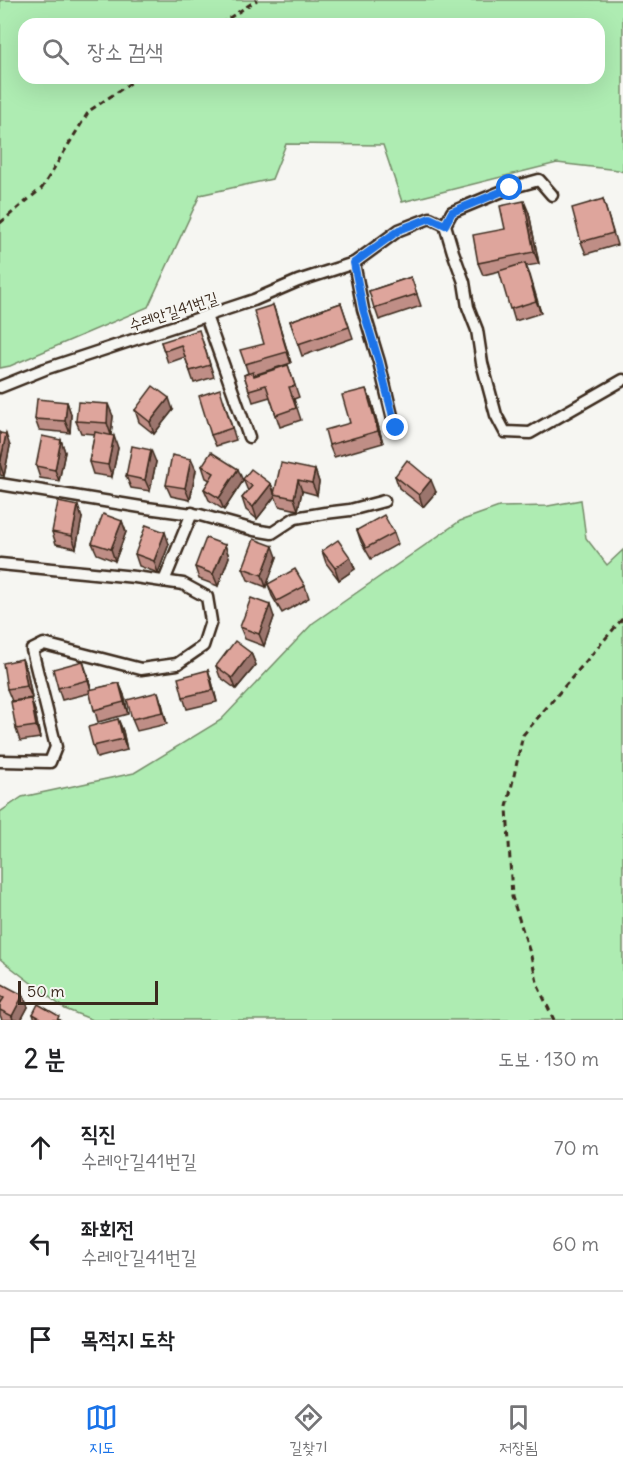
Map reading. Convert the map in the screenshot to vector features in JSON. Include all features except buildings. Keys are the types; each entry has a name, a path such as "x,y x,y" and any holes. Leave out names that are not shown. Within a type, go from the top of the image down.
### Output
{"lane":[{"path":"552,195 539,180 510,188 452,212 445,225 464,282 468,307 477,330 482,363 496,415 505,432 530,433 623,380"},
{"name":"수레안길41번길","path":"0,387 100,350 254,300 298,281 354,263 399,230 430,218 445,225"},
{"path":"354,263 363,309 396,428"},
{"path":"206,316 249,437"},
{"path":"0,484 192,513 272,533 295,518 350,510 384,501"},
{"path":"164,581 192,513"},
{"path":"0,564 183,584 207,597 211,621 203,646 177,664 141,669 44,644 32,650 56,747 50,762 0,761"}],"path":[{"path":"229,18 257,0"},
{"path":"0,223 42,188 89,111 129,84"},
{"path":"554,1020 538,986 512,897 507,807 523,735 623,618"}],"green space":[{"path":"0,0 623,0 623,172 557,163 402,202 383,145 286,144 272,179 200,195 148,307 10,366 0,368"},
{"path":"581,500 586,538 607,565 623,550 623,1020 93,1020 65,1009 0,959 0,812 22,797 134,773 221,720 313,623 460,521 499,507 548,506"}],"route":[{"path":"396,428 379,362 369,334 354,263 399,230 430,218 445,225 452,212 510,188"}]}
